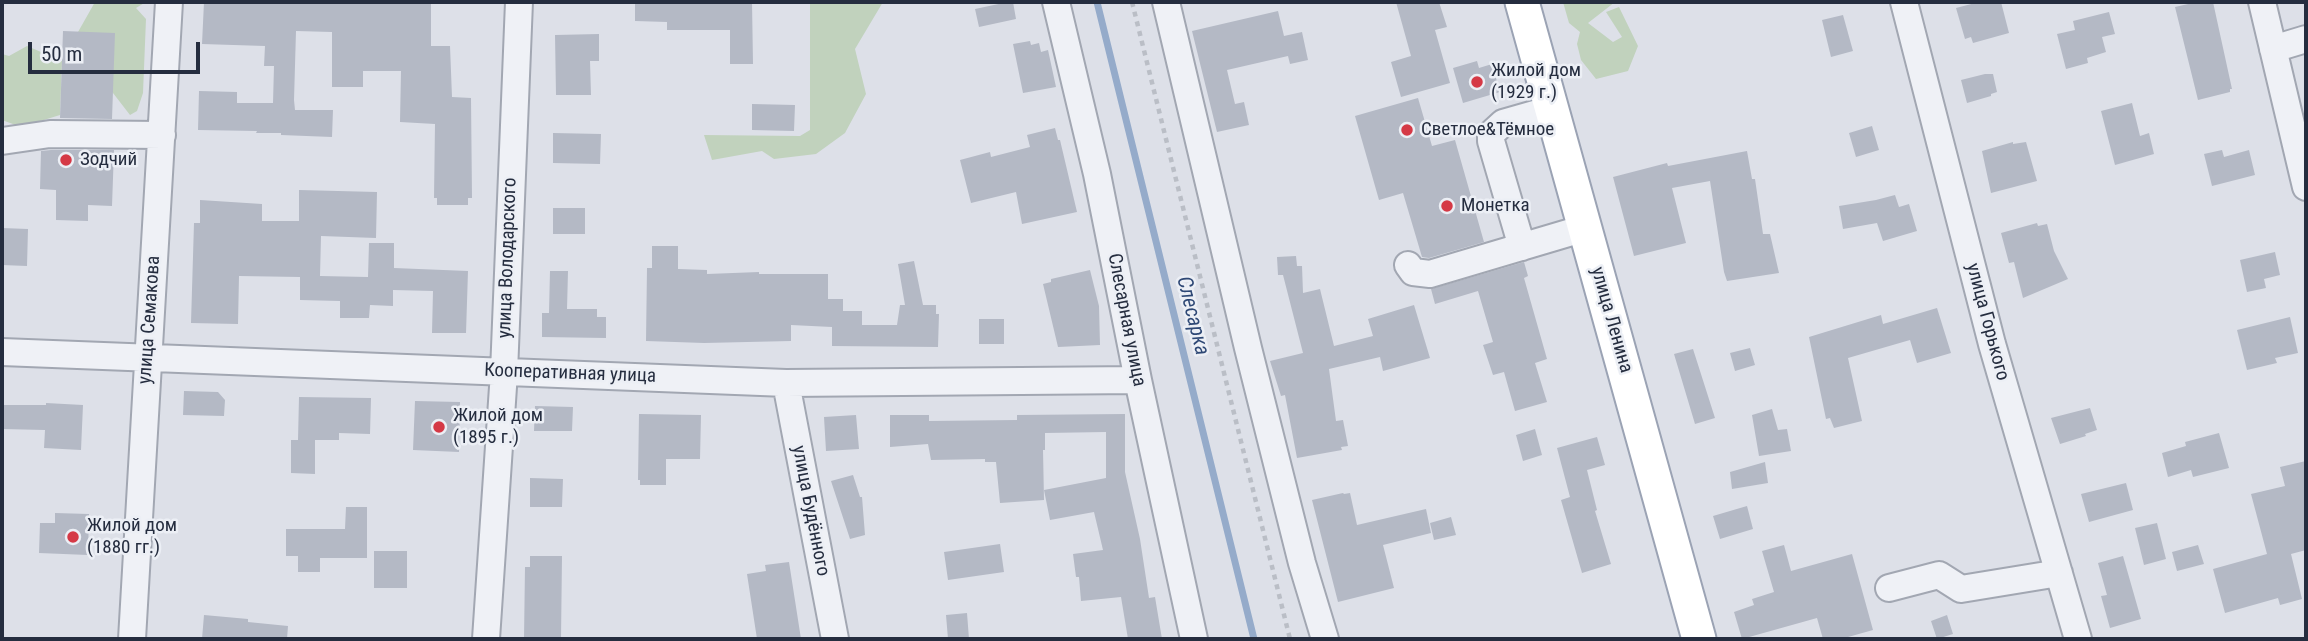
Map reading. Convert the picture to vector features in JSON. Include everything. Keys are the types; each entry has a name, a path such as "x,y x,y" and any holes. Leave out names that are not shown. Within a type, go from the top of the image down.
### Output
{"main road":[{"name":"улица Ленина","path":"1522,2 1699,639"}],"street":[{"name":"улица Семакова","path":"132,639 169,2"},
{"name":"улица Володарского","path":"486,639 504,372 519,2"},
{"name":"Слесарная улица","path":"1056,2 1097,174 1194,639"},
{"path":"1167,2 1248,348 1302,563 1325,639"},
{"name":"улица Горького","path":"1904,2 1992,344 2078,639"},
{"path":"2262,2 2306,187"},
{"path":"2273,49 2306,39"},
{"path":"1522,247 1491,134 1503,123 1552,109"},
{"path":"2,141 50,134 162,135"},
{"path":"1408,265 1413,272 1430,274 1585,228"},
{"name":"Кооперативная улица","path":"2,352 786,383 1138,380"},
{"name":"улица Будённого","path":"786,383 835,639"},
{"path":"1889,588 1939,575 1961,589 2059,573"}],"path":[{"path":"1132,2 1290,639"}],"green space":[{"path":"95,2 146,2 136,8 146,19 143,93 137,111 130,115 113,93 78,32"},
{"path":"810,2 883,2 855,49 866,94 845,133 816,154 774,159 762,151 712,160 704,135 800,136 810,130"},
{"path":"1563,2 1615,2 1588,23 1613,42 1622,37 1606,12 1619,7 1638,46 1628,71 1596,79 1581,60 1577,44 1580,32 1569,23"},
{"path":"27,46 62,61 60,115 21,127 2,120 2,54 9,56"}],"building":[{"path":"204,2 431,3 431,46 450,46 452,97 471,98 472,198 468,198 468,205 437,205 437,198 434,198 435,124 400,122 401,71 363,71 363,87 332,87 332,32 296,31 294,100 295,110 333,110 332,137 198,130 199,91 237,92 237,103 273,103 274,66 264,66 265,46 202,44"},
{"path":"752,2 753,64 730,64 730,30 667,30 667,22 635,21 635,3"},
{"path":"1013,2 1016,19 979,27 975,9"},
{"path":"1396,2 1439,2 1447,27 1435,30 1450,83 1401,97 1391,62 1411,56"},
{"path":"1979,2 2001,2 2009,33 1973,43 1971,37 1965,39 1956,8"},
{"path":"2213,2 2232,89 2230,92 2198,100 2175,7"},
{"path":"1278,11 1284,36 1302,32 1308,60 1290,64 1288,56 1227,70 1235,104 1244,102 1249,125 1217,132 1192,31"},
{"path":"2109,12 2115,34 2102,37 2106,52 2087,58 2088,63 2066,69 2057,34 2075,30 2073,21"},
{"path":"1843,15 1853,51 1831,57 1822,20"},
{"path":"63,31 115,33 112,119 60,118"},
{"path":"599,34 599,61 590,61 591,95 556,95 555,35"},
{"path":"1030,41 1031,45 1039,43 1041,52 1048,50 1056,87 1023,93 1013,44"},
{"path":"1477,61 1479,68 1492,64 1500,92 1463,103 1453,68"},
{"path":"1993,74 1997,92 1967,103 1961,80"},
{"path":"1418,98 1432,146 1455,140 1484,242 1429,258 1422,257 1403,193 1379,200 1355,116"},
{"path":"2132,103 2140,136 2149,133 2154,154 2115,165 2101,111"},
{"path":"752,104 795,105 794,131 752,130"},
{"path":"1872,126 1879,150 1856,157 1849,133"},
{"path":"1055,128 1077,212 1022,224 1016,192 971,203 960,160 990,152 991,157 1030,147 1027,135"},
{"path":"553,133 601,134 600,164 553,163"},
{"path":"2013,142 2026,142 2037,181 1991,193 1982,151"},
{"path":"114,150 112,206 88,205 88,221 56,220 56,190 40,189 41,151"},
{"path":"2222,150 2224,157 2249,150 2255,175 2212,186 2204,154"},
{"path":"1747,151 1752,179 1755,179 1763,234 1770,234 1779,273 1727,281 1710,181 1672,188 1686,243 1634,256 1613,177 1667,163 1668,166"},
{"path":"299,190 377,192 376,238 321,236 320,276 368,277 369,243 394,243 394,268 468,271 466,333 432,333 433,291 393,290 393,306 370,305 369,318 340,318 340,301 300,300 300,277 239,276 238,324 191,323 194,223 200,223 200,200 262,204 262,221 299,221"},
{"path":"1895,195 1899,207 1909,204 1917,231 1883,241 1877,223 1843,229 1839,206"},
{"path":"553,208 585,208 585,234 553,234"},
{"path":"2037,223 2038,226 2047,224 2054,251 2068,279 2023,298 2014,262 2009,263 2001,233"},
{"path":"2,228 28,229 27,266 2,265"},
{"path":"652,246 678,246 678,269 707,270 707,274 828,274 828,299 843,299 843,311 862,311 862,325 897,325 900,305 905,305 898,264 914,261 923,305 936,305 936,314 939,314 938,347 832,346 832,327 791,325 791,341 646,341 647,268 652,268"},
{"path":"2275,252 2280,275 2264,279 2266,288 2247,292 2240,260"},
{"path":"1296,256 1297,266 1302,266 1303,293 1320,289 1334,346 1373,336 1368,319 1414,305 1430,358 1383,371 1380,357 1329,369 1336,421 1343,420 1348,446 1341,447 1342,450 1297,458 1285,395 1281,396 1270,361 1303,353 1283,275 1278,275 1277,257"},
{"path":"1524,262 1528,276 1524,278 1547,359 1535,363 1547,402 1515,411 1504,372 1493,375 1483,345 1493,342 1478,291 1435,304 1431,289"},
{"path":"1090,270 1099,306 1100,345 1058,347 1043,284 1051,282 1051,279"},
{"path":"550,271 568,271 567,309 597,309 597,317 606,317 606,338 542,337 542,313 549,313"},
{"path":"1937,308 1951,353 1917,363 1910,340 1848,358 1862,421 1834,428 1830,418 1826,419 1809,337 1881,315 1883,324"},
{"path":"2290,317 2298,353 2275,358 2277,363 2247,370 2237,330"},
{"path":"979,319 1004,319 1004,344 979,344"},
{"path":"1750,348 1755,365 1735,371 1730,353"},
{"path":"1693,349 1715,418 1695,424 1674,354"},
{"path":"184,391 218,392 225,400 224,416 183,415"},
{"path":"299,397 371,398 370,434 339,433 339,440 315,440 315,474 291,473 291,440 298,440"},
{"path":"415,401 460,402 459,452 413,450"},
{"path":"2,405 83,405 81,450 44,448 45,430 2,429"},
{"path":"535,406 573,407 572,431 534,431"},
{"path":"2090,408 2097,430 2060,444 2051,418"},
{"path":"1772,409 1778,430 1787,429 1791,451 1759,456 1752,415"},
{"path":"639,414 701,415 700,459 666,459 666,485 640,485 638,480"},
{"path":"1125,414 1125,472 1140,539 1149,598 1155,597 1162,639 1128,639 1121,597 1081,601 1073,554 1103,550 1094,512 1050,520 1044,490 1106,478 1106,432 1045,433 1043,450 1044,500 1000,503 996,462 985,462 985,459 931,460 928,444 890,447 890,415 929,415 929,421 1017,420 1017,415"},
{"path":"856,415 859,449 826,451 824,417"},
{"path":"1535,429 1542,455 1523,461 1516,435"},
{"path":"2219,433 2229,468 2193,477 2191,470 2168,477 2162,453 2186,446 2185,442"},
{"path":"1597,437 1605,465 1587,470 1597,510 1595,511 1611,564 1582,573 1561,500 1570,497 1557,448"},
{"path":"2306,461 2306,550 2291,554 2302,599 2280,605 2278,598 2225,613 2213,569 2267,554 2251,494 2285,486 2280,467"},
{"path":"1765,462 1768,483 1732,489 1730,472"},
{"path":"853,475 862,497 865,535 850,539 831,481"},
{"path":"530,478 563,479 562,507 530,507"},
{"path":"2126,483 2133,510 2089,522 2081,494"},
{"path":"1350,493 1357,525 1426,509 1431,533 1383,545 1394,588 1338,602 1312,500"},
{"path":"1747,506 1753,529 1720,539 1713,516"},
{"path":"346,507 367,507 367,558 320,558 320,572 298,572 298,556 286,556 286,529 345,529"},
{"path":"55,513 89,514 88,555 39,553 40,523 55,523"},
{"path":"1451,517 1456,535 1434,540 1430,523"},
{"path":"2157,523 2166,559 2144,565 2135,528"},
{"path":"1000,544 1004,572 948,580 944,552"},
{"path":"1784,545 1791,571 1852,554 1873,630 1841,639 1823,639 1817,618 1742,639 1734,612 1754,605 1752,599 1774,592 1762,551"},
{"path":"2198,545 2204,564 2177,571 2172,552"},
{"path":"374,551 407,551 407,588 374,588"},
{"path":"530,556 562,556 561,639 524,639 525,567 530,567"},
{"path":"2123,556 2141,619 2110,628 2101,596 2107,595 2098,563"},
{"path":"789,562 801,639 757,639 747,574 766,571 765,565"},
{"path":"967,613 969,639 948,639 946,615"},
{"path":"204,615 288,626 287,639 202,639"},
{"path":"1947,615 1953,634 1937,639 1931,621"}],"waterway":[{"name":"Слесарка","path":"1097,2 1254,639"}],"place":[{"name":"Жилой дом (1929 г.)","path":"1477,82"},
{"name":"Светлое&Тёмное","path":"1407,130"},
{"name":"Зодчий","path":"66,160"},
{"name":"Монетка","path":"1447,206"},
{"name":"Жилой дом (1895 г.)","path":"439,427"},
{"name":"Жилой дом (1880 гг.)","path":"73,537"}]}
